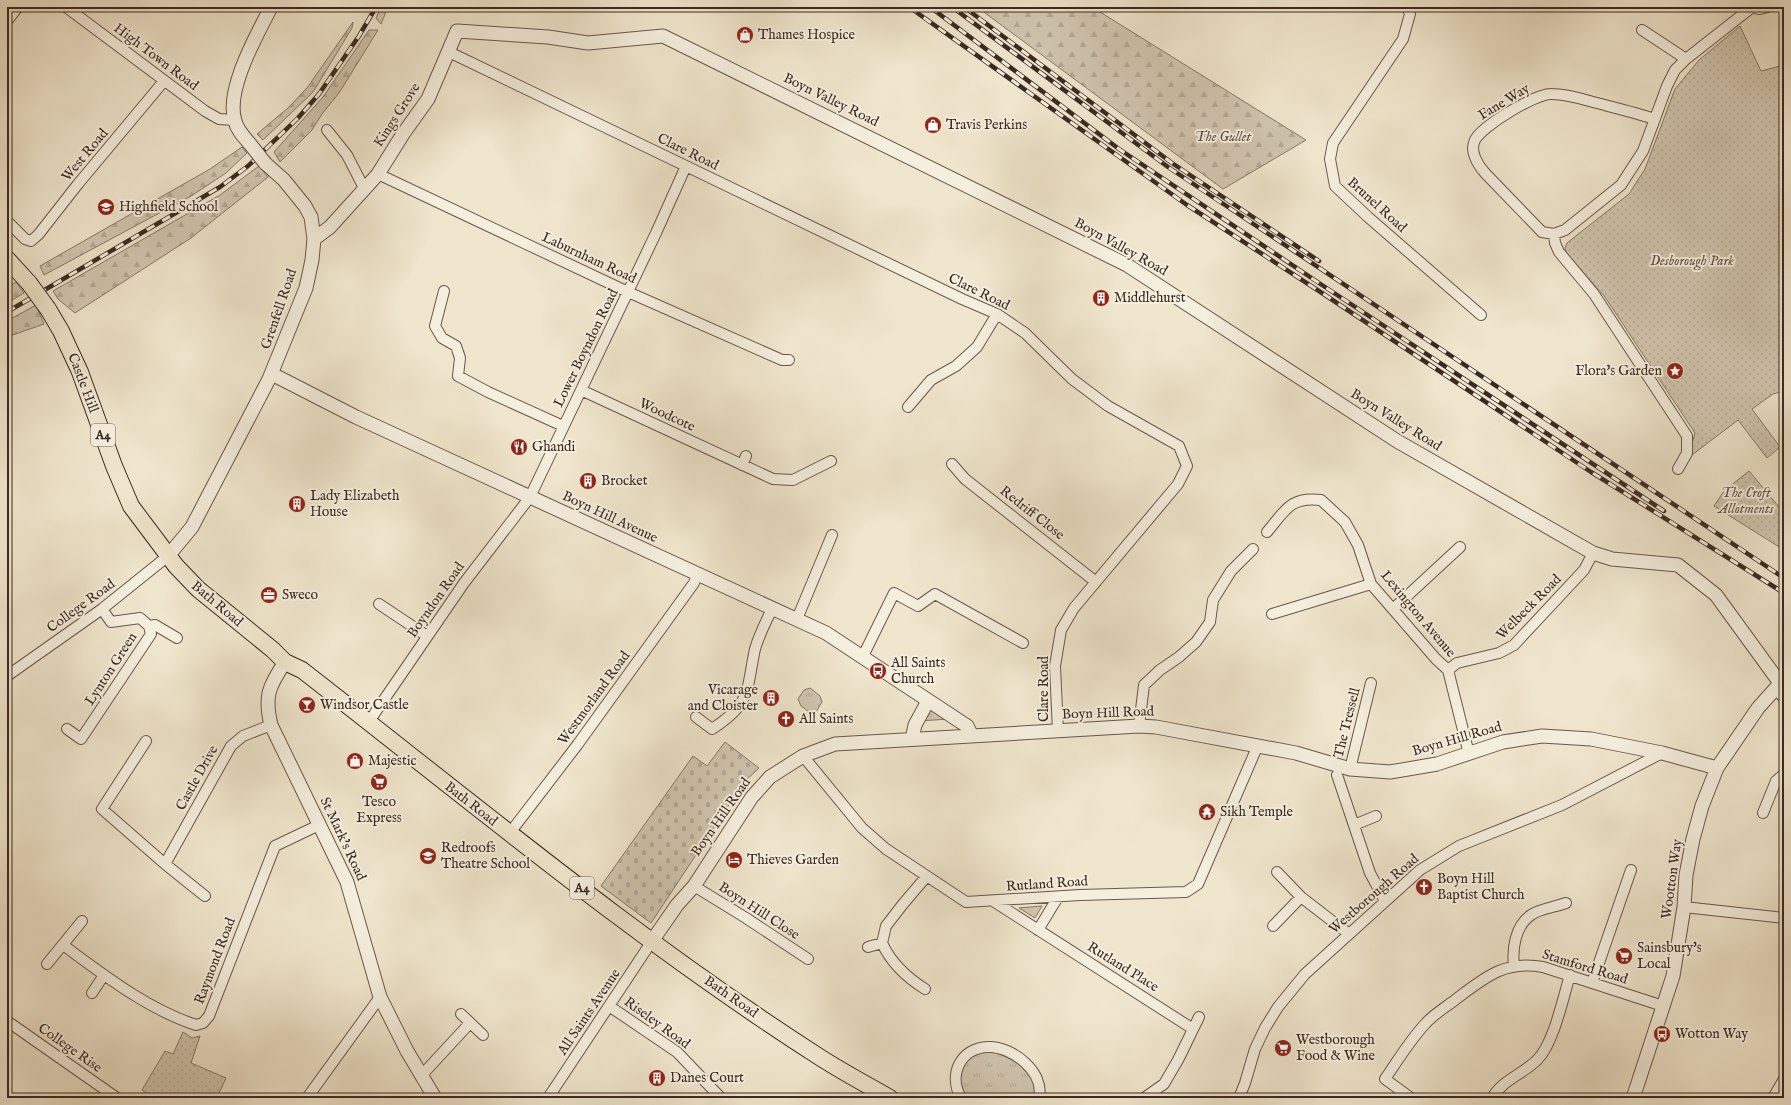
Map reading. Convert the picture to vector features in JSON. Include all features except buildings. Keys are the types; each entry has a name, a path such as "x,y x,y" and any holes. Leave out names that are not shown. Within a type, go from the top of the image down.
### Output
{"main road":[{"name":"Castle Hill","path":"7,259 29,283 48,309 61,331 80,372 114,466 131,506 168,556"},
{"name":"Bath Road","path":"168,556 198,589 273,650 285,662 302,670 509,834 652,941 767,1022 822,1058 890,1098"}],"street":[{"path":"7,21 18,7"},
{"name":"High Town Road","path":"66,7 205,112 219,119 234,120"},
{"path":"234,120 233,104 238,80 248,53 271,7"},
{"name":"Brunel Road","path":"1407,7 1410,14 1403,39 1333,143 1330,159 1335,186 1368,217 1481,315"},
{"path":"1678,469 1687,453 1687,436 1594,294 1559,252 1555,243 1554,234 1564,230 1621,185 1643,151 1675,70 1686,59 1750,8 1760,9 1768,7"},
{"path":"1642,31 1686,59"},
{"name":"Kings Grove","path":"314,239 330,227 378,174 403,134 428,99 457,32"},
{"name":"Boyn Valley Road","path":"457,32 548,37 588,43 663,36 1127,265 1397,441 1593,553 1612,559 1678,565 1716,595 1782,688"},
{"name":"Clare Road","path":"449,52 962,299 998,314 1025,333 1072,379 1108,406 1179,446 1184,455 1187,466 1178,484 1074,608 1061,630 1055,666 1058,731"},
{"name":"West Road","path":"7,221 25,239 31,241 38,235 78,184 164,81"},
{"name":"Fane Way","path":"1554,234 1542,232 1477,164 1474,140 1483,130 1530,100 1550,93 1572,96 1655,119"},
{"name":"Grenfell Road","path":"168,556 192,526 272,374 306,288 312,260 314,239 311,217 305,206 284,180 266,163 250,144 239,130 234,120"},
{"path":"327,130 347,155 365,190"},
{"name":"Lower Boyndon Road","path":"530,497 562,426 628,292 686,166"},
{"name":"Laburnham Road","path":"378,174 628,292 782,360 789,360"},
{"path":"444,291 435,326 442,338 456,346 460,358 453,375 562,426"},
{"path":"908,407 931,380 956,366 977,347 998,314"},
{"name":"Boyn Hill Avenue","path":"272,374 356,417 826,633 967,726 972,736"},
{"name":"Woodcote","path":"580,390 677,434 744,461 773,480 793,480 831,461"},
{"name":"Redriff Close","path":"952,464 965,479 1096,582"},
{"name":"Boyndon Road","path":"368,723 464,583 530,497"},
{"name":"Lexington Avenue","path":"1267,532 1290,505 1300,500 1321,500 1345,522 1358,545 1371,584 1436,659 1448,670 1469,754"},
{"path":"797,619 832,535"},
{"path":"1393,610 1460,547"},
{"path":"1139,726 1144,685 1160,670 1179,657 1196,642 1210,622 1213,600 1231,571 1253,549"},
{"name":"Welbeck Road","path":"1448,670 1457,663 1499,653 1514,645 1584,570 1593,553"},
{"name":"College Road","path":"7,676 102,609 168,556"},
{"name":"Westmorland Road","path":"509,834 578,744 694,583 697,575"},
{"path":"1272,614 1371,584"},
{"path":"863,656 894,593 918,606 935,594 1023,643"},
{"path":"379,604 427,636"},
{"path":"696,717 712,729 728,719 739,707 747,693 756,647 772,608"},
{"name":"Lynton Green","path":"67,729 82,739 151,634 149,626 140,618 111,622 102,609"},
{"path":"149,626 155,625 177,638"},
{"name":"St Mark's Road","path":"285,662 269,689 268,710 271,725 347,882 380,997 421,1076 435,1098"},
{"name":"The Tressell","path":"1350,769 1371,683"},
{"name":"Wootton Way","path":"1633,1098 1673,976 1684,907 1686,875 1693,839 1702,806 1717,768 1758,708 1782,688"},
{"path":"912,739 915,725 928,701"},
{"name":"Castle Drive","path":"165,864 231,746 243,736 271,725"},
{"name":"Boyn Hill Road","path":"652,941 677,905 694,886 752,797 770,777 803,756 835,744 1139,726 1156,727 1258,745 1296,753 1350,769 1390,772 1437,764 1503,742 1542,736 1591,739 1662,753 1717,768"},
{"path":"146,741 102,809 165,864 205,896"},
{"name":"Rutland Road","path":"803,756 862,828 886,849 926,877 966,902 1080,895 1186,892 1198,884 1258,745"},
{"name":"Westborough Road","path":"1239,1098 1255,1049 1265,1028 1278,1007 1305,974 1385,900 1420,870 1459,846 1562,805 1662,753"},
{"path":"1763,813 1776,780 1784,774"},
{"path":"1337,776 1370,873 1385,900"},
{"path":"1354,825 1376,816"},
{"name":"Raymond Road","path":"63,944 104,975 162,1011 196,1025 203,1023 209,1016 275,846 319,825"},
{"path":"1592,982 1631,870"},
{"path":"1277,872 1301,896 1349,934"},
{"path":"925,989 910,980 888,957 882,943 886,926 926,877"},
{"name":"Boyn Hill Close","path":"694,886 808,959"},
{"path":"1273,926 1301,896"},
{"path":"1038,930 1058,897"},
{"name":"Rutland Place","path":"993,901 1193,1028"},
{"path":"1514,966 1513,956 1516,935 1523,923 1531,915 1566,903"},
{"path":"1684,907 1784,918"},
{"path":"47,964 82,921"},
{"name":"All Saints Avenue","path":"548,1098 652,941"},
{"path":"868,947 882,943"},
{"name":"Stamford Road","path":"1411,1098 1385,1080 1412,1040 1428,1021 1482,979 1497,971 1514,966 1534,965 1570,975 1663,1006"},
{"path":"92,993 104,975"},
{"path":"1492,1098 1507,1081 1533,1064 1543,1053 1549,1041 1570,975"},
{"path":"307,1098 380,997"},
{"name":"Riseley Road","path":"609,1006 677,1052 721,1098"},
{"path":"461,1014 483,1035"},
{"path":"1144,1098 1164,1084 1178,1060 1199,1017"},
{"name":"College Rise","path":"7,1021 117,1098"},
{"path":"421,1076 470,1023"},
{"path":"961,1098 955,1080 958,1064 963,1057 972,1051 989,1047 1009,1052 1028,1066 1035,1074 1040,1085 1039,1098"},
{"path":"1773,1098 1784,1079"}],"green space":[{"path":"381,7 388,7 381,24 376,18"},
{"name":"The Gullet","path":"977,7 1092,7 1306,140 1223,189"},
{"path":"353,22 352,28 313,92 263,140 257,134 288,108 307,88"},
{"name":"Desborough Park","path":"1740,26 1761,71 1784,65 1784,391 1773,394 1752,409 1780,447 1767,458 1738,420 1688,458 1695,433 1605,297 1567,254 1565,248 1567,243 1629,194 1645,169 1675,89 1699,60"},
{"path":"369,30 378,30 339,93 322,114 312,130 280,162 274,152 323,97"},
{"path":"242,147 247,153 226,173 191,196 44,275 40,266 210,169"},
{"path":"259,166 268,177 191,238 75,313 58,299 53,291 220,195"},
{"path":"16,282 24,293 7,303 7,288"},
{"path":"36,305 44,324 7,337 7,321"},
{"name":"The Croft Allotments","path":"1749,471 1784,513 1784,550 1714,506 1724,491"},
{"path":"810,688 820,696 822,702 816,712 812,714 801,706 798,699 804,690"},
{"path":"926,705 950,719 918,721"},
{"path":"725,742 759,768 744,782 651,923 601,886 693,756 707,766"},
{"path":"1042,906 1035,918 1019,908"},
{"path":"183,1032 192,1038 200,1036 191,1063 226,1078 217,1098 153,1098 142,1090 165,1051 173,1054"},
{"path":"987,1050 1013,1060 1027,1072 1035,1088 1035,1098 968,1098 960,1082 962,1069 971,1058"}],"railway":[{"path":"7,312 220,187 248,166 298,118 319,94 359,36 376,7"},
{"path":"909,7 1187,205 1591,472 1784,593"},
{"path":"930,7 1119,149 1664,511"},
{"path":"952,7 1168,167 1784,578"},
{"path":"964,7 1172,163 1319,261"}],"place":[{"name":"Thames Hospice","path":"745,35"},
{"name":"Travis Perkins","path":"933,125"},
{"name":"Highfield School","path":"106,207"},
{"name":"Middlehurst","path":"1101,298"},
{"name":"Flora's Garden","path":"1675,371"},
{"name":"Ghandi","path":"519,447"},
{"name":"Brocket","path":"588,481"},
{"name":"Lady Elizabeth House","path":"297,504"},
{"name":"Sweco","path":"269,595"},
{"name":"All Saints Church","path":"878,671"},
{"name":"Vicarage and Cloister","path":"771,698"},
{"name":"Windsor Castle","path":"307,705"},
{"name":"All Saints","path":"786,719"},
{"name":"Majestic","path":"355,761"},
{"name":"Tesco Express","path":"379,782"},
{"name":"Sikh Temple","path":"1207,812"},
{"name":"Redroofs Theatre School","path":"428,856"},
{"name":"Thieves Garden","path":"734,860"},
{"name":"Boyn Hill Baptist Church","path":"1424,887"},
{"name":"Sainsbury's Local","path":"1624,956"},
{"name":"Wotton Way","path":"1662,1034"},
{"name":"Westborough Food & Wine","path":"1283,1048"},
{"name":"Danes Court","path":"657,1078"}]}
